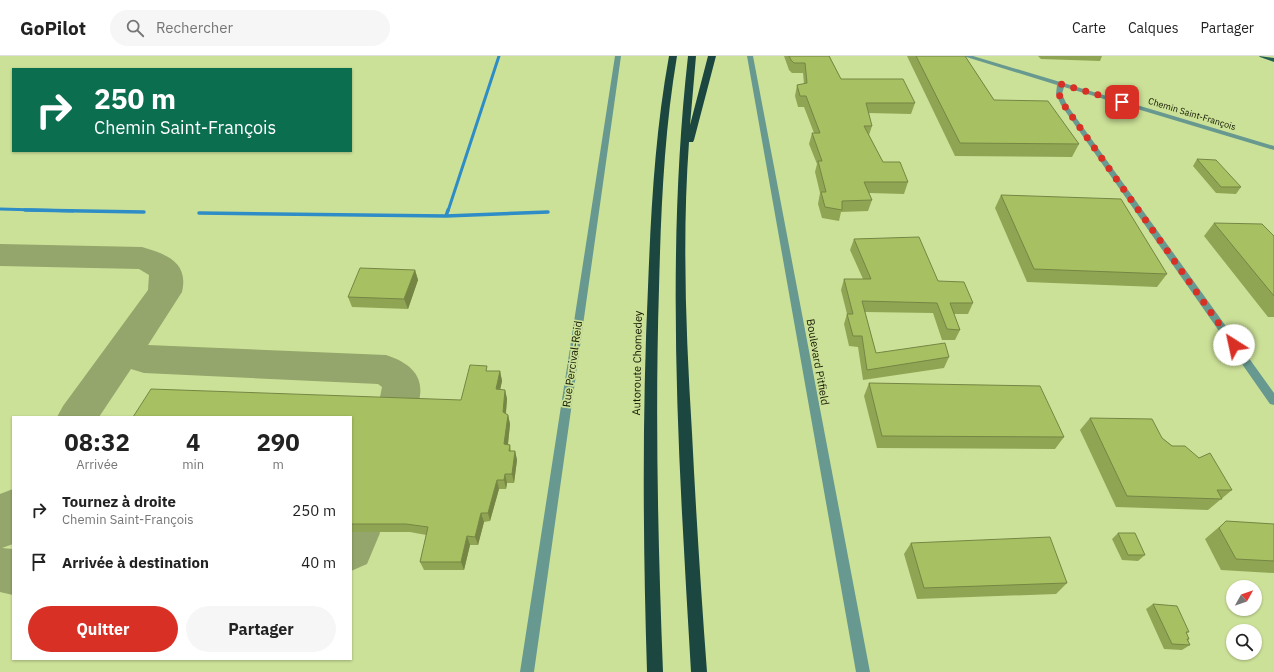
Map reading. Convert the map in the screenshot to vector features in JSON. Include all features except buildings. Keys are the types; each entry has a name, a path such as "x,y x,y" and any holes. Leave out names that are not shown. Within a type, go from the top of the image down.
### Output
{"highway":[{"name":"Autoroute Chomedey","path":"655,672 650,412 651,350 656,210 664,120 673,56"},
{"path":"692,56 684,162 680,300 683,392 699,672"},
{"path":"684,162 712,56"}],"main road":[{"path":"1262,56 1274,60"}],"street":[{"name":"Rue Percival-Reid","path":"527,672 618,56"},
{"name":"Boulevard Pitfield","path":"750,56 863,672"},
{"name":"Chemin Saint-François","path":"966,56 1274,148"},
{"path":"1061,84 1059,94 1064,105 1274,401"}],"waterway":[{"path":"448,211 499,56"},
{"path":"0,209 55,210"},
{"path":"25,210 55,210"},
{"path":"55,210 144,212"},
{"path":"55,210 73,211"},
{"path":"446,216 448,210"},
{"path":"446,216 548,212"},
{"path":"199,213 446,216"}],"taxiway":[{"path":"0,255 142,258 155,263 166,273 167,284 165,292 131,340"},
{"path":"78,416 131,340"},
{"path":"131,340 131,353 136,357 144,359 386,370 397,377 402,386 398,407"},
{"path":"0,528 12,510"},
{"path":"352,546 357,533"},
{"path":"0,570 12,572"}],"route":[{"path":"1122,102 1061,84 1059,90 1061,100 1064,105 1234,345"}]}
